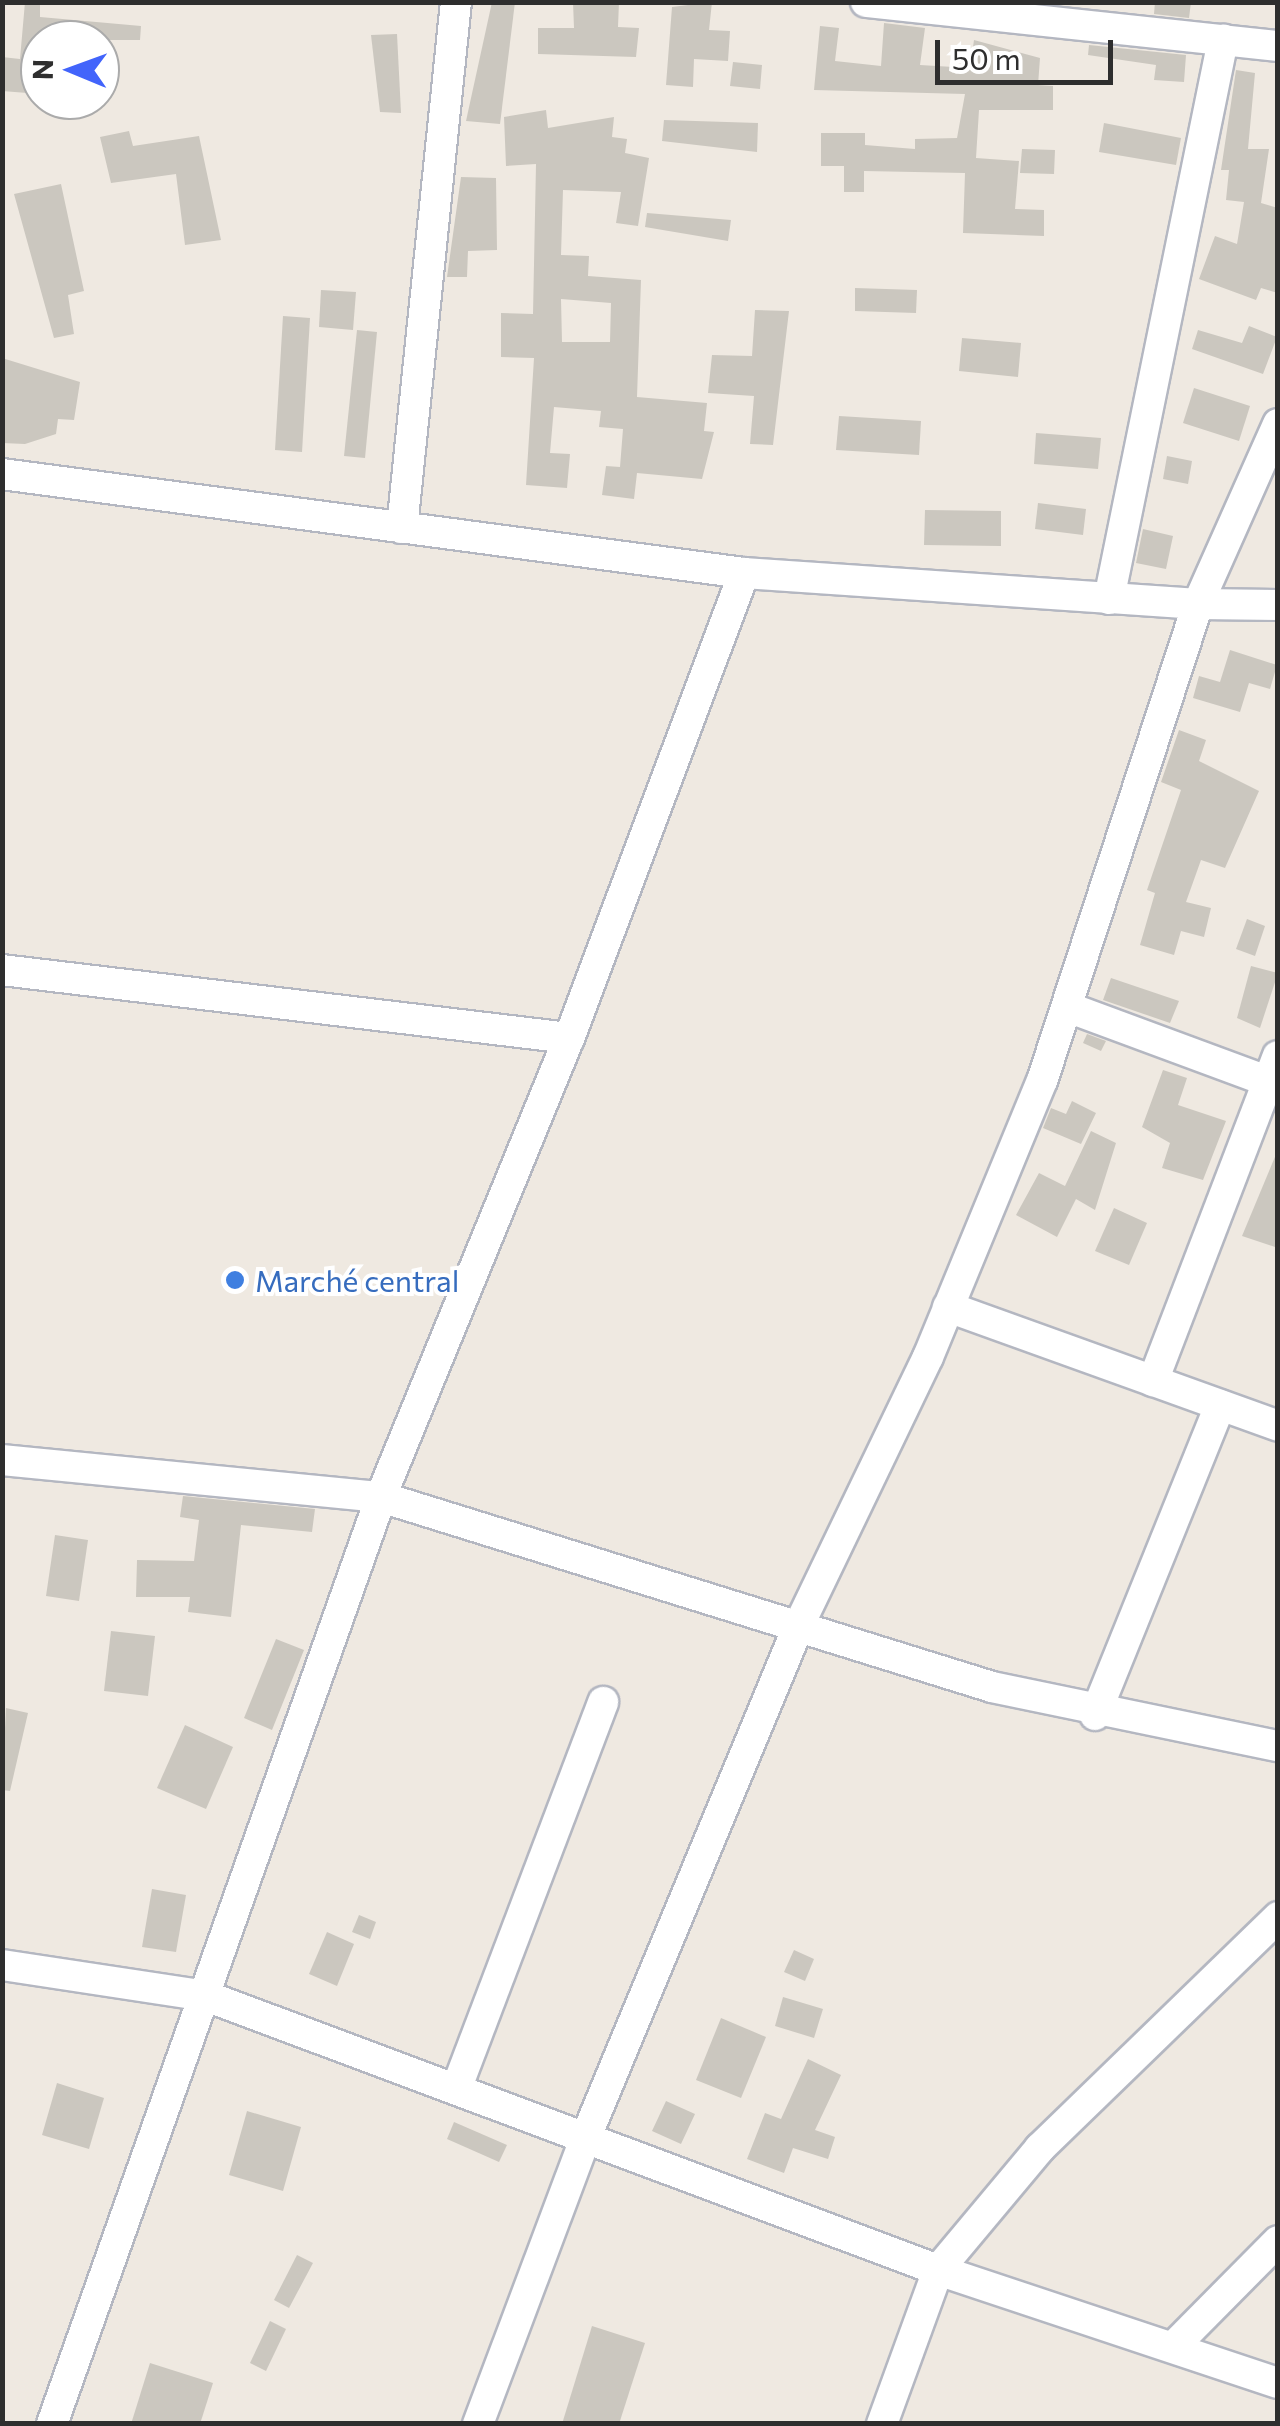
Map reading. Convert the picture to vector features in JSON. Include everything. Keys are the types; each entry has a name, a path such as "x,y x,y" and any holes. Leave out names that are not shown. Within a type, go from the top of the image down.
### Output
{"street":[{"path":"402,528 456,2"},
{"path":"866,2 1278,46"},
{"path":"1109,599 1223,40"},
{"path":"478,2424 585,2139 799,1625 948,1307 1067,1008 1198,604 1278,424"},
{"path":"2,474 744,573 1109,599 1278,605"},
{"path":"52,2424 381,1497 570,1038 744,573"},
{"path":"2,970 570,1038"},
{"path":"1067,1008 1274,1074 1153,1382"},
{"path":"948,1307 1278,1426"},
{"path":"1094,1715 1220,1405"},
{"path":"2,1460 381,1497 1094,1715 1278,1746"},
{"path":"457,2087 602,1702"},
{"path":"882,2424 938,2270 1040,2148 1278,1916"},
{"path":"2,1965 206,1996 938,2270 1175,2345 1278,2383"},
{"path":"1175,2345 1278,2241"}],"building":[{"path":"25,2 40,2 40,17 74,20 23,20"},
{"path":"492,2 515,2 500,124 466,121"},
{"path":"573,2 619,2 618,27 639,28 636,57 538,54 538,28 574,28"},
{"path":"712,2 709,30 730,31 728,61 694,59 693,87 666,85 672,7"},
{"path":"1155,2 1191,2 1189,18 1154,14"},
{"path":"884,23 925,28 920,65 970,68 974,40 1040,58 1038,85 1053,86 1053,110 979,110 976,158 1019,161 1015,209 1044,210 1044,236 963,233 965,173 864,171 864,192 844,192 844,166 821,166 821,133 865,133 865,145 915,149 915,139 957,138 965,94 814,90 820,26 839,28 835,61 881,66"},
{"path":"120,24 141,26 140,40 120,40"},
{"path":"397,34 401,113 380,112 371,35"},
{"path":"1089,45 1186,55 1184,82 1154,80 1156,65 1088,55"},
{"path":"2,57 20,59 20,92 2,91"},
{"path":"733,62 762,65 760,89 730,86"},
{"path":"1236,70 1255,73 1248,149 1269,149 1261,203 1278,208 1278,293 1261,288 1256,300 1199,279 1215,236 1237,244 1244,202 1226,200 1229,170 1221,170"},
{"path":"546,110 548,128 614,117 612,137 627,139 625,153 649,158 638,226 616,223 621,192 563,190 561,255 589,256 588,276 641,280 637,397 707,403 704,431 714,432 702,479 637,473 634,499 602,495 606,466 620,467 623,429 599,427 601,411 554,407 550,453 570,454 567,488 526,485 534,358 501,357 501,313 533,314 536,164 506,166 504,117","holes":["561,299 611,303 610,342 562,342"]},
{"path":"664,120 758,123 757,152 662,141"},
{"path":"1104,123 1181,138 1176,165 1099,152"},
{"path":"129,131 133,146 199,136 221,240 185,245 176,174 111,183 100,137"},
{"path":"1022,149 1055,150 1054,174 1020,173"},
{"path":"461,177 496,178 497,250 468,251 467,277 447,277"},
{"path":"61,184 84,291 68,295 74,334 54,338 14,194"},
{"path":"647,213 731,220 728,241 645,227"},
{"path":"855,288 917,290 916,313 855,311"},
{"path":"321,290 356,292 353,330 319,327"},
{"path":"755,310 789,311 773,445 750,444 754,396 708,393 712,355 752,356"},
{"path":"283,316 310,318 302,452 275,450"},
{"path":"1249,326 1277,337 1263,374 1192,349 1198,330 1242,343"},
{"path":"357,330 377,332 365,458 344,456"},
{"path":"962,338 1021,343 1018,377 959,371"},
{"path":"2,358 80,382 74,420 58,419 56,434 25,444 2,443"},
{"path":"1194,388 1250,406 1239,441 1183,423"},
{"path":"839,416 921,421 919,455 836,450"},
{"path":"1036,433 1101,438 1098,469 1034,464"},
{"path":"1167,456 1192,461 1188,484 1163,479"},
{"path":"1038,503 1086,509 1083,535 1035,529"},
{"path":"925,510 1001,511 1001,546 924,545"},
{"path":"1143,529 1173,536 1166,569 1136,563"},
{"path":"1230,650 1277,665 1270,689 1249,683 1240,712 1193,698 1199,676 1220,682"},
{"path":"1179,730 1206,740 1199,761 1259,791 1225,868 1201,860 1186,902 1211,908 1204,937 1181,931 1174,955 1140,945 1155,893 1147,890 1181,790 1161,782"},
{"path":"1247,919 1265,926 1255,956 1236,949"},
{"path":"1251,966 1278,973 1260,1028 1237,1018"},
{"path":"1111,978 1179,1001 1170,1023 1103,1000"},
{"path":"1087,1034 1106,1041 1101,1051 1083,1043"},
{"path":"1163,1070 1187,1078 1178,1105 1226,1121 1203,1180 1162,1168 1170,1143 1142,1127"},
{"path":"1072,1101 1096,1113 1081,1144 1043,1128 1051,1108 1066,1114"},
{"path":"1091,1131 1116,1143 1095,1210 1076,1199 1057,1237 1016,1215 1039,1173 1065,1186"},
{"path":"1278,1152 1278,1248 1242,1236"},
{"path":"1114,1208 1147,1223 1129,1265 1095,1251"},
{"path":"183,1496 315,1509 312,1532 241,1525 231,1617 188,1612 190,1597 136,1597 137,1560 194,1561 199,1520 180,1517"},
{"path":"55,1535 88,1540 79,1601 46,1596"},
{"path":"111,1631 155,1636 148,1696 104,1691"},
{"path":"276,1639 304,1650 272,1730 244,1718"},
{"path":"6,1708 28,1713 10,1791 2,1790"},
{"path":"185,1725 233,1747 206,1809 157,1788"},
{"path":"152,1889 186,1895 176,1952 142,1947"},
{"path":"359,1915 376,1922 370,1939 352,1932"},
{"path":"327,1932 354,1944 337,1986 309,1974"},
{"path":"794,1950 814,1959 805,1981 784,1972"},
{"path":"783,1997 823,2009 814,2038 775,2026"},
{"path":"721,2018 766,2037 741,2098 696,2080"},
{"path":"808,2059 841,2075 815,2130 835,2137 828,2159 793,2148 784,2173 747,2159 765,2113 781,2119"},
{"path":"57,2083 104,2098 89,2149 42,2135"},
{"path":"666,2101 695,2114 681,2144 652,2131"},
{"path":"247,2111 301,2127 283,2191 229,2175"},
{"path":"454,2122 507,2145 499,2162 447,2139"},
{"path":"297,2255 313,2263 289,2308 274,2300"},
{"path":"270,2321 286,2329 266,2371 250,2363"},
{"path":"592,2326 645,2343 619,2424 562,2424"},
{"path":"150,2363 213,2383 200,2424 131,2424"}],"place":[{"name":"Marché central","path":"235,1280"}]}
